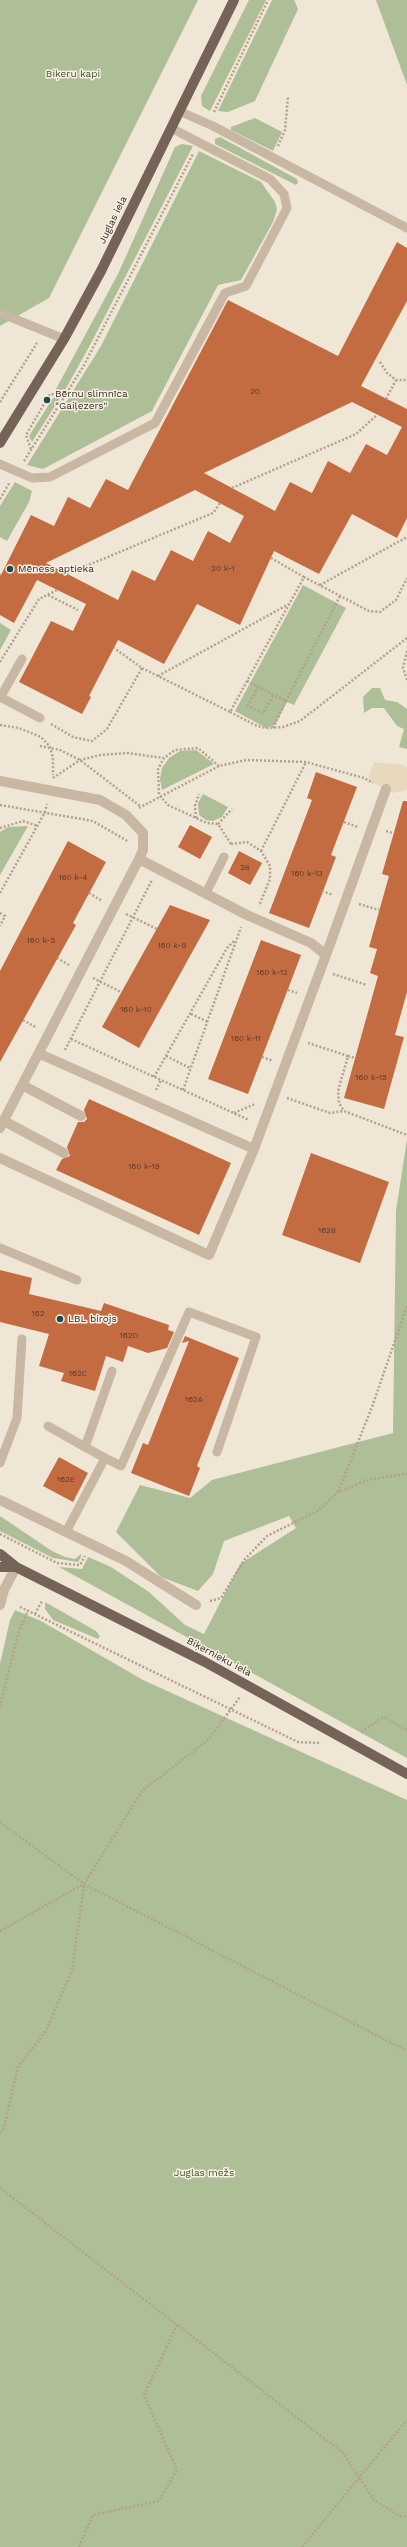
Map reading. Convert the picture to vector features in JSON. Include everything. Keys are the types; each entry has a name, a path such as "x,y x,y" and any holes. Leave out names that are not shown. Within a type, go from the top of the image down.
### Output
{"main road":[{"name":"Juglas iela","path":"0,443 64,339 104,264 234,0"},
{"name":"Biķernieku iela","path":"0,1554 16,1566 248,1686 407,1774"},
{"path":"0,1567 16,1566"}],"street":[{"path":"0,782 100,800 126,815 143,833 141,854 40,1054 2,1124 64,1153"},
{"path":"0,1158 209,1255 254,1149 275,1094 386,789"},
{"path":"141,854 158,869 251,916 311,943 326,955"},
{"path":"40,1054 254,1149"},
{"path":"22,1085 81,1116"},
{"path":"0,1500 126,1561 196,1605"},
{"path":"0,1605 4,1590 16,1566"}],"lane":[{"path":"179,111 208,124 407,228"},
{"path":"0,464 32,478 50,477 155,423 224,293 246,286 287,208 284,194 270,180 171,128"},
{"path":"0,313 64,339"},
{"path":"22,659 0,698 40,718"},
{"path":"206,893 224,857"},
{"path":"0,1248 77,1280"},
{"path":"48,1426 121,1466 189,1312 256,1338 217,1452"},
{"path":"0,1463 16,1418 22,1339"},
{"path":"85,1447 112,1371"},
{"path":"66,1532 105,1458"}],"path":[{"path":"208,124 268,0"},
{"path":"272,158 285,130 288,97"},
{"path":"0,498 66,395 104,330 199,142"},
{"path":"0,402 35,348 42,330"},
{"path":"380,362 387,374 396,380 407,380"},
{"path":"386,399 396,380"},
{"path":"31,449 26,435 50,394 66,395"},
{"path":"232,488 356,434 377,415"},
{"path":"67,574 213,513 220,504"},
{"path":"320,586 407,537"},
{"path":"271,558 320,586 369,611 380,612 388,609 396,600 407,578"},
{"path":"230,712 304,577"},
{"path":"0,662 39,599 57,590"},
{"path":"48,594 78,610"},
{"path":"273,728 340,596"},
{"path":"158,676 289,604"},
{"path":"114,648 142,668 257,726 283,728 300,721 314,712 407,638"},
{"path":"407,651 402,668 407,680"},
{"path":"40,718 73,738 92,741 107,729 142,668"},
{"path":"247,681 286,702"},
{"path":"258,687 248,706 263,713 273,695"},
{"path":"0,725 19,728 41,737 50,747 53,758 53,775 45,812 0,893"},
{"path":"40,746 60,750 80,760 140,806"},
{"path":"218,824 207,823 168,804 159,795 158,769 164,758 175,750 198,748 219,766"},
{"path":"53,775 80,760 100,755 128,753 164,758"},
{"path":"126,815 159,795 219,766 246,760 306,762 364,778 386,789"},
{"path":"262,851 306,762"},
{"path":"196,818 194,806 199,794"},
{"path":"0,805 93,821 141,854"},
{"path":"218,824 232,809"},
{"path":"0,828 23,821 38,826"},
{"path":"218,824 231,844"},
{"path":"183,1090 236,940 251,916 270,879 270,866 262,851 247,842 231,844"},
{"path":"224,857 231,844"},
{"path":"58,1063 158,869"},
{"path":"0,913 6,916 0,926"},
{"path":"154,1077 227,948 236,940"},
{"path":"321,970 367,985"},
{"path":"191,1014 208,1022"},
{"path":"71,1039 262,1126"},
{"path":"295,1039 355,1058"},
{"path":"166,1056 190,1068"},
{"path":"344,1111 339,1103 338,1091 348,1056"},
{"path":"234,1114 275,1094 330,1113 344,1111 407,1135"},
{"path":"338,1492 372,1407 407,1306"},
{"path":"196,1605 221,1598 245,1559 267,1536 319,1510 338,1492 371,1479 407,1474"},
{"path":"0,1534 57,1563 80,1566 91,1544"},
{"path":"35,1614 42,1600"},
{"path":"20,1607 298,1742 329,1744 348,1741 383,1717 407,1730"},
{"path":"0,1707 18,1634 28,1610"},
{"path":"0,2133 4,2127 18,2067 46,2031 72,1970 84,1884 142,1791 209,1739 248,1686"},
{"path":"0,1822 84,1884 407,2050"},
{"path":"0,1931 84,1884"},
{"path":"0,2188 343,2453 374,2500 400,2516 407,2517"},
{"path":"79,2547 93,2515 159,2502 177,2470 144,2395 177,2325"},
{"path":"302,2547 359,2476 407,2420"}],"green space":[{"name":"Biķeru kapi","path":"0,0 198,0 49,298 0,326"},
{"path":"249,0 266,0 210,111 202,106 201,96"},
{"path":"272,0 294,0 298,9 255,101 228,112 218,111"},
{"path":"376,0 407,0 407,85"},
{"path":"255,118 282,132 273,151 231,130 231,127"},
{"path":"220,137 297,179 298,183 296,185 215,144 215,139"},
{"path":"182,144 193,146 89,347 65,390 55,391 118,274 175,147"},
{"path":"199,151 261,182 275,202 277,210 273,222 241,280 218,285 152,411 43,469 27,465 101,346"},
{"path":"53,398 60,398 32,442 29,436"},
{"path":"15,482 32,491 29,502 7,541 0,537 0,506"},
{"path":"303,585 346,608 294,705 287,702 275,725 266,728 235,711"},
{"path":"0,623 11,630 0,650"},
{"path":"372,688 380,688 385,700 397,702 407,709 407,749 399,747 404,729 397,726 384,708 372,708 364,713 363,697"},
{"path":"196,750 214,764 162,790 160,779 162,768 169,758 180,751"},
{"path":"203,794 228,807 222,817 213,821 206,820 199,815 198,803"},
{"path":"28,826 0,875 0,832 8,827"},
{"path":"407,1139 407,1758 59,1567 82,1569 88,1557 111,1567 149,1592 185,1625 204,1634 240,1564 296,1528 289,1516 224,1541 213,1574 198,1591 161,1577 116,1532 140,1485 190,1498 212,1480 393,1433 396,1211"},
{"path":"0,1516 52,1551 65,1557 75,1559 81,1554 81,1557 78,1562 53,1558 0,1531"},
{"path":"45,1602 96,1631 100,1636 98,1639 53,1620 45,1609"},
{"name":"Juglas mežs","path":"15,1610 41,1621 143,1680 407,1800 407,2547 0,2547 0,1664 10,1620"}],"shaded area":[{"path":"374,762 403,765 407,767 407,790 393,793 368,780"}],"building":[{"path":"397,242 407,248 407,301 361,386 407,409 407,518 397,538 352,514 319,574 274,551 240,625 197,604 164,664 118,640 89,696 91,697 82,714 19,682 51,621 73,631 86,604 37,580 14,623 0,615 0,577 31,515 54,526 68,497 90,508 106,479 128,490 228,300 338,356","holes":["352,402 402,427 387,455 366,444 350,473 328,461 312,493 290,482 275,511 204,473","195,490 244,516 230,543 208,531 193,561 171,550 155,581 132,570 118,600 46,563"]},
{"path":"316,772 357,787 331,855 336,857 309,928 269,913 312,800 307,798"},
{"path":"403,801 407,801 407,992 395,1035 404,1037 384,1109 344,1098 378,976 370,973 377,949 369,947 389,876 382,874"},
{"path":"190,825 212,837 200,859 178,847"},
{"path":"68,841 106,862 73,923 76,925 0,1062 0,971"},
{"path":"239,851 262,863 250,885 228,873"},
{"path":"170,905 210,920 139,1048 102,1027"},
{"path":"261,940 301,955 248,1094 208,1079"},
{"path":"89,1099 231,1163 199,1235 56,1170 62,1159 70,1156 67,1147 78,1122 84,1122 87,1119 84,1110"},
{"path":"311,1153 389,1182 360,1263 282,1235"},
{"path":"0,1270 32,1278 29,1294 101,1311 104,1303 169,1325 168,1330 174,1332 167,1348 148,1353 128,1346 123,1362 106,1356 95,1391 61,1381 64,1373 39,1366 49,1334 0,1322"},
{"path":"185,1336 239,1358 197,1466 200,1468 189,1496 131,1473 143,1443 148,1445 189,1341 182,1343"},
{"path":"59,1457 88,1473 73,1502 43,1486"}],"place":[{"name":"Bērnu slimnīca \"Gaiļezers\"","path":"47,400"},
{"name":"Mēness aptieka","path":"10,569"},
{"name":"LBL birojs","path":"60,1319"}]}
